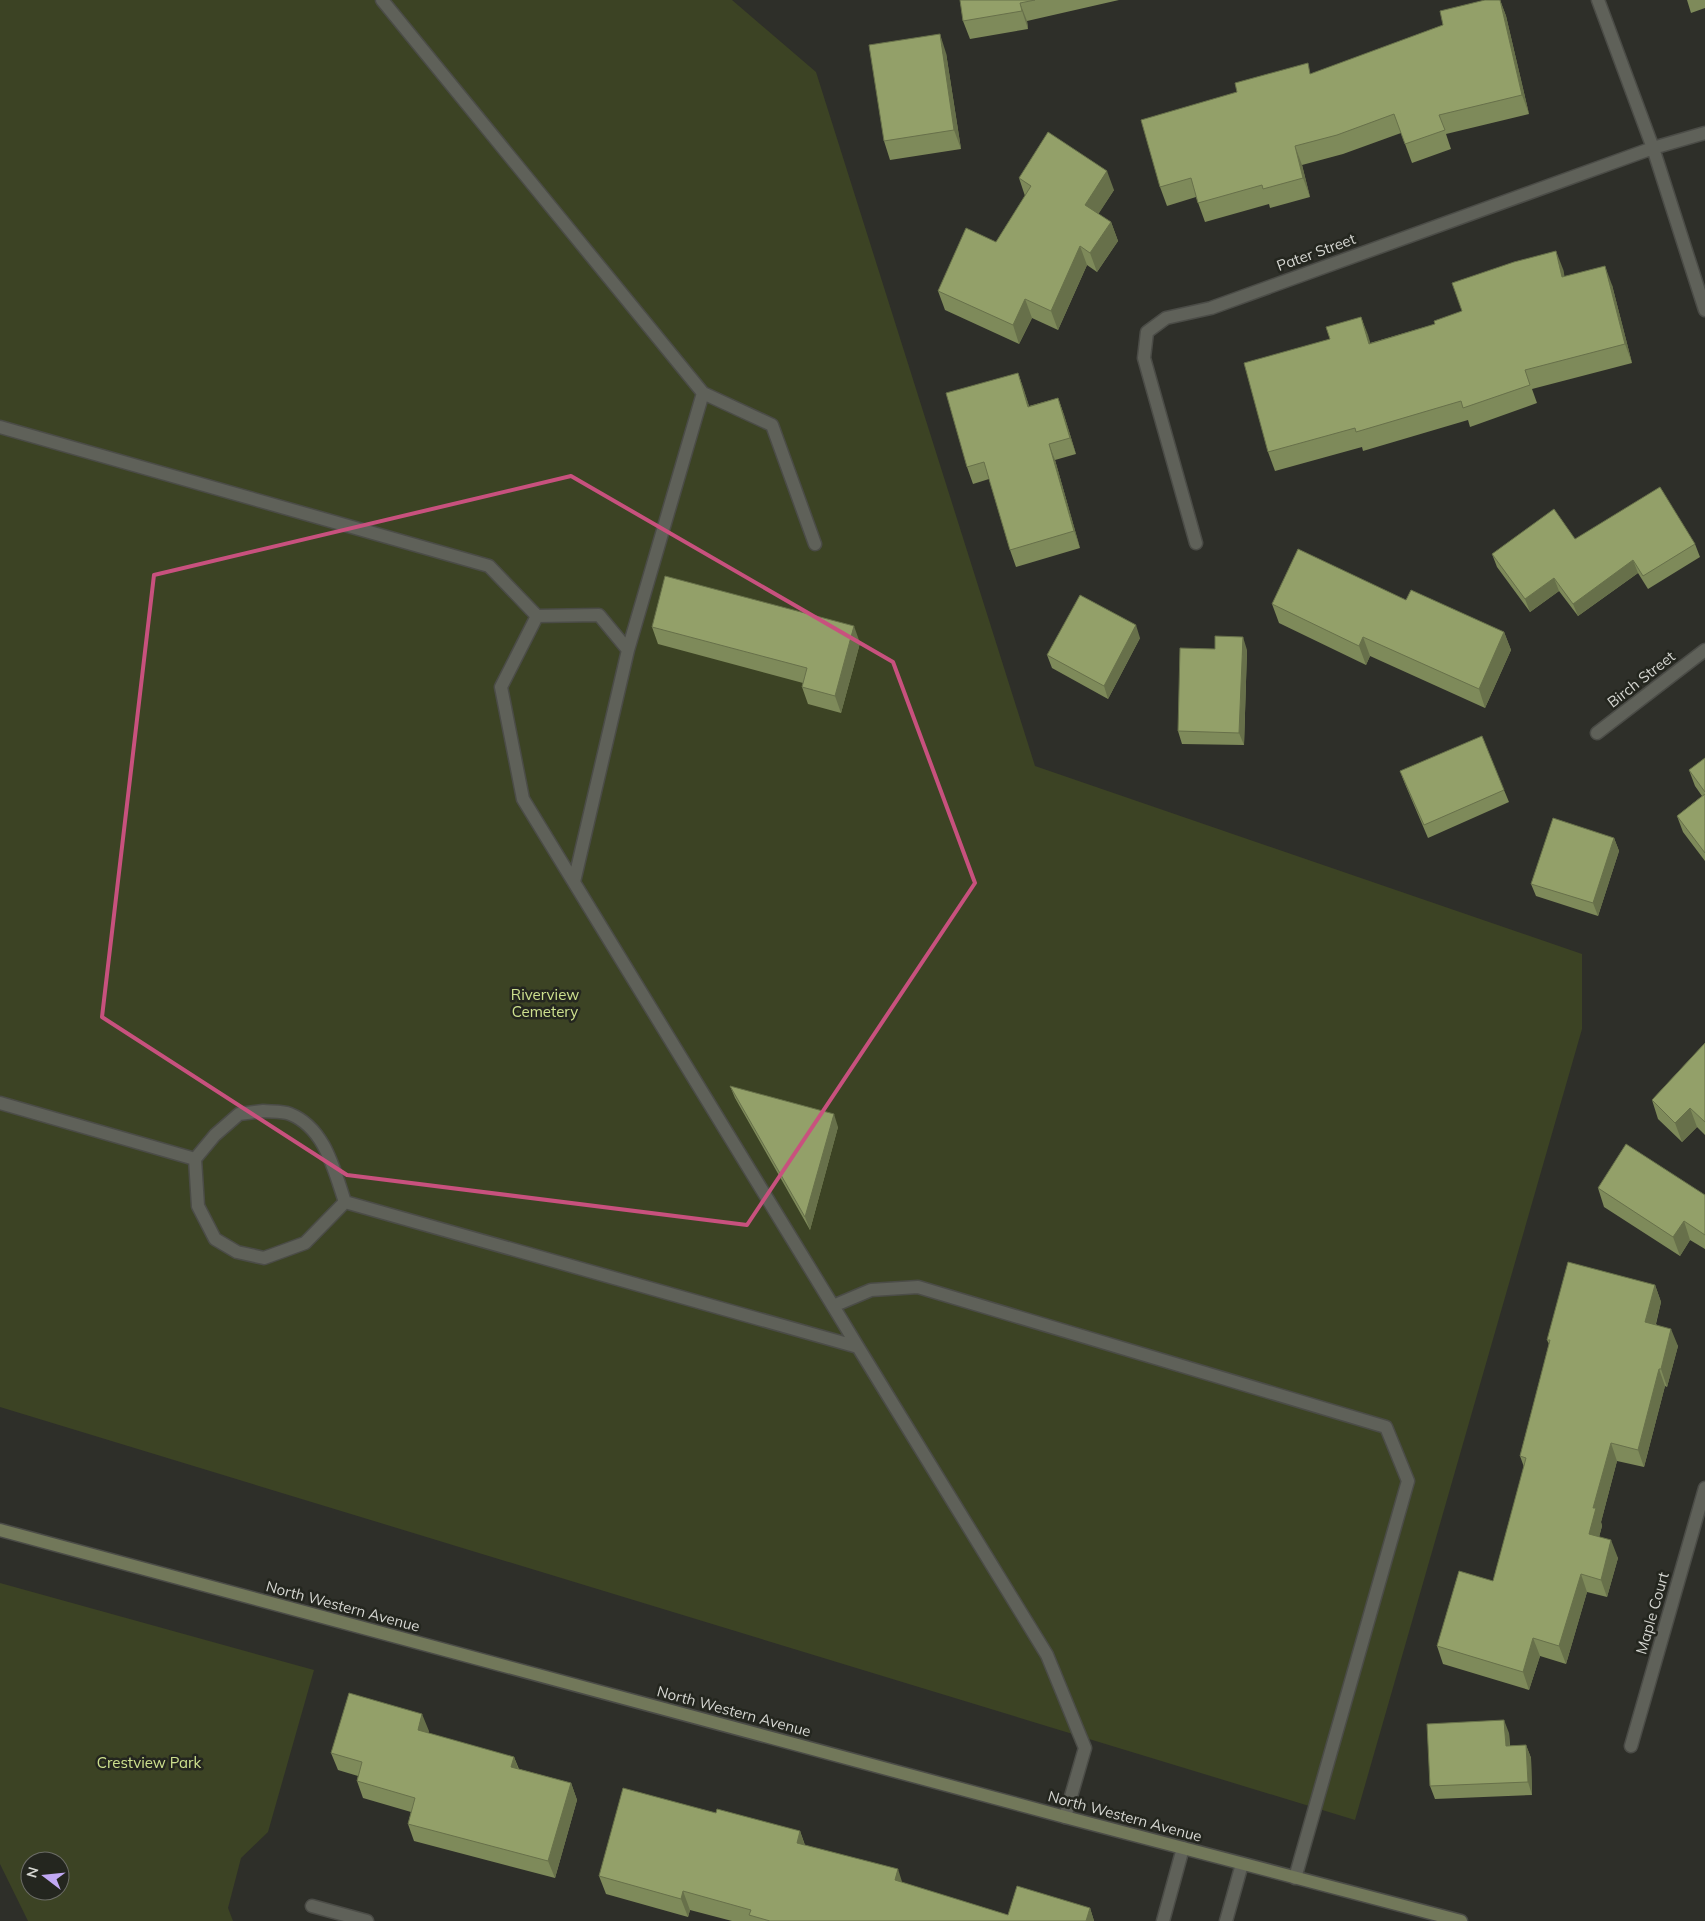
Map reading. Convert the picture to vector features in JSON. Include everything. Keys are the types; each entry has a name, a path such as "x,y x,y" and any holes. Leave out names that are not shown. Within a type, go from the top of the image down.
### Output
{"main road":[{"name":"North Western Avenue","path":"0,1530 1065,1817 1461,1921"}],"street":[{"path":"382,0 703,393 772,425 815,544"},
{"path":"1598,0 1653,148 1705,310"},
{"name":"Pater Street","path":"1196,543 1144,358 1147,332 1166,318 1211,308 1653,148 1705,133"},
{"path":"574,882 628,650 703,393"},
{"path":"0,427 489,566 537,616 598,615 628,650"},
{"path":"537,616 501,687 524,799 1047,1656 1084,1748 1065,1817"},
{"name":"Birch Street","path":"1597,733 1705,650"},
{"path":"0,1103 195,1159"},
{"path":"263,1111 289,1114 313,1130 326,1150 345,1202 305,1243 264,1258 237,1252 215,1239 198,1206 195,1159 215,1135 239,1114 263,1111"},
{"path":"345,1202 858,1347"},
{"path":"833,1306 871,1290 918,1288 1386,1427 1408,1480 1296,1878"},
{"name":"Maple Court","path":"1631,1746 1705,1488"},
{"path":"1163,1921 1183,1848"},
{"path":"1226,1921 1242,1864"},
{"path":"320,1921 312,1906 367,1921"}],"highlighted area":[{"path":"571,476 893,662 975,883 747,1225 347,1175 102,1017 154,575"}],"green space":[{"name":"Riverview Cemetery","path":"0,0 732,0 816,72 1035,766 1582,954 1582,1029 1355,1820 0,1407"},
{"name":"Crestview Park","path":"0,1583 314,1670 268,1832 241,1858 228,1908 233,1921 28,1921 0,1864"}],"building":[{"path":"960,0 1035,0 1020,3 1022,11 963,21"},
{"path":"1485,0 1500,0 1522,95 1439,115 1445,130 1405,144 1394,114 1337,135 1295,146 1303,178 1263,189 1262,185 1198,203 1191,178 1160,187 1141,120 1237,92 1235,83 1308,63 1310,74 1443,25 1440,11"},
{"path":"940,34 954,130 884,141 869,45"},
{"path":"1048,132 1107,171 1085,205 1111,222 1090,253 1080,246 1051,311 1025,299 1013,325 938,291 966,228 996,242 1031,186 1019,178"},
{"path":"1556,251 1562,277 1605,266 1625,344 1525,370 1530,385 1463,408 1461,401 1356,432 1355,428 1268,452 1244,363 1330,339 1326,327 1361,317 1369,344 1435,324 1434,321 1462,311 1452,283 1514,262"},
{"path":"1018,373 1028,407 1058,398 1070,438 1049,444 1074,531 1010,550 984,462 967,467 946,393"},
{"path":"1660,487 1695,544 1643,576 1633,560 1573,604 1554,578 1525,599 1492,554 1554,509 1575,539"},
{"path":"1298,549 1406,600 1411,590 1504,632 1479,689 1363,637 1359,646 1272,604"},
{"path":"665,576 854,626 835,696 802,687 807,668 652,627"},
{"path":"1080,595 1136,625 1104,686 1047,655"},
{"path":"1215,636 1243,637 1239,733 1178,731 1180,648 1215,649"},
{"path":"1482,736 1504,790 1424,825 1400,771"},
{"path":"1705,758 1705,792 1689,770"},
{"path":"1705,794 1705,853 1677,816"},
{"path":"1553,818 1614,838 1593,903 1531,884"},
{"path":"1705,1043 1705,1122 1690,1108 1675,1123 1652,1100"},
{"path":"730,1086 834,1114 805,1217"},
{"path":"1626,1144 1705,1195 1705,1235 1684,1221 1673,1237 1598,1188"},
{"path":"1568,1262 1655,1285 1645,1322 1671,1329 1638,1450 1611,1443 1593,1508 1596,1508 1589,1534 1611,1540 1601,1580 1581,1574 1559,1646 1533,1638 1523,1672 1437,1646 1459,1571 1493,1581 1526,1458 1520,1456 1550,1340 1547,1340"},
{"path":"349,1693 422,1714 418,1730 514,1757 511,1767 571,1783 548,1861 408,1824 415,1798 357,1781 362,1762 331,1753"},
{"path":"1504,1720 1506,1746 1526,1745 1528,1782 1430,1786 1427,1724"},
{"path":"623,1788 716,1813 717,1809 800,1831 797,1843 898,1869 895,1880 1008,1915 1017,1886 1090,1908 1086,1921 770,1921 749,1915 751,1910 683,1891 681,1899 599,1876"}]}
